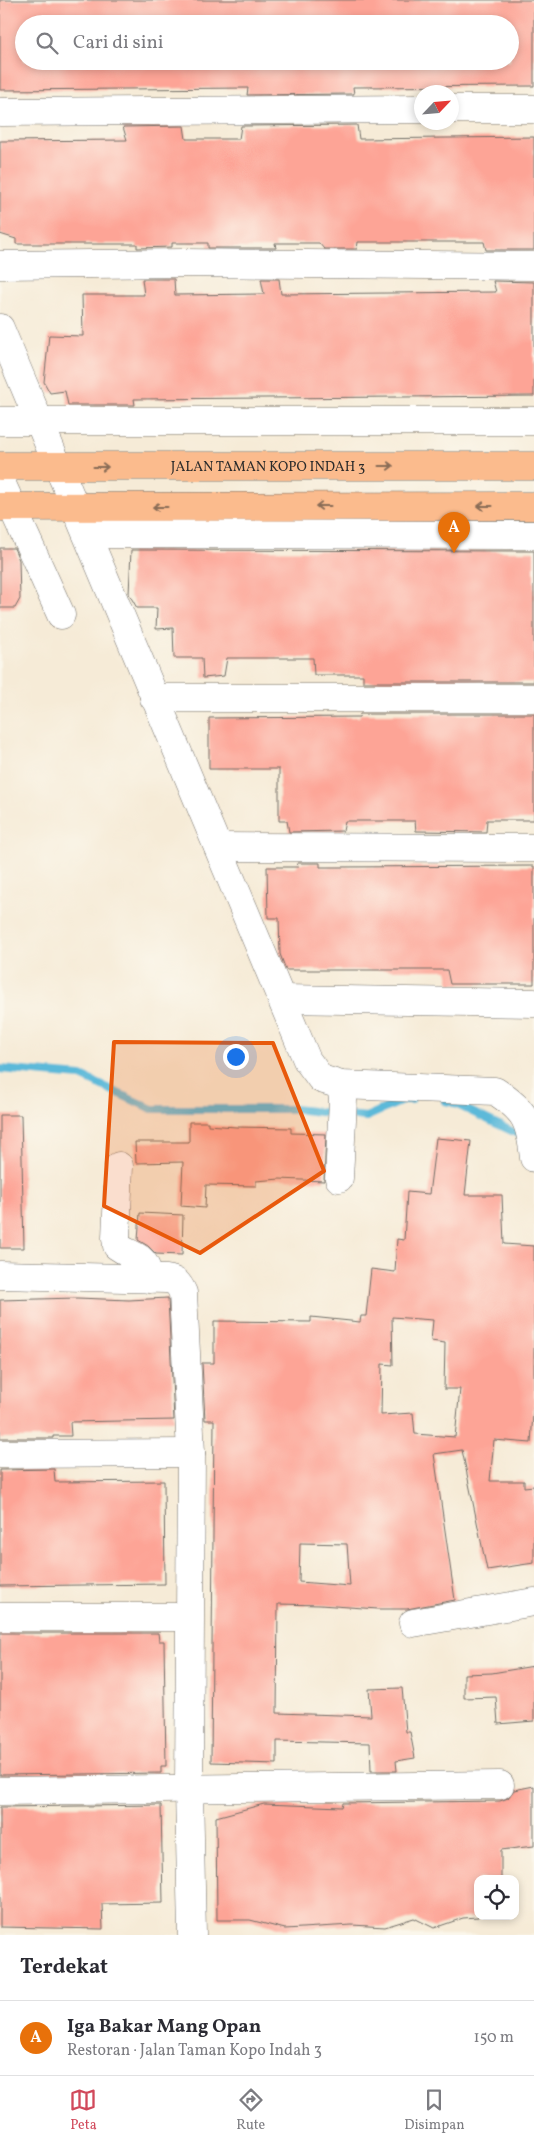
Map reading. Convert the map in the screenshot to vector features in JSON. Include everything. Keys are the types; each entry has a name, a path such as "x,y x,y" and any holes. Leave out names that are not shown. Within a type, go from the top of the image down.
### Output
{"main road":[{"name":"JALAN TAMAN KOPO INDAH 3","path":"0,466 534,466"},
{"path":"6,507 534,506"}],"street":[{"path":"0,112 414,109"},
{"path":"459,109 534,109"},
{"path":"0,265 183,263 534,266"},
{"path":"0,328 307,1060 321,1079 342,1092 495,1091 511,1102 522,1113 532,1144"},
{"path":"0,420 534,421"},
{"path":"0,480 13,537 61,615"},
{"path":"87,534 534,535"},
{"path":"154,698 534,698"},
{"path":"218,847 534,848"},
{"path":"282,999 534,1003"},
{"path":"339,1178 342,1092"},
{"path":"119,1166 117,1246 142,1258 147,1265 149,1279"},
{"path":"0,1275 173,1280 179,1284 183,1293 190,1453 189,1789 192,1935"},
{"path":"0,1454 190,1453"},
{"path":"413,1624 534,1602"},
{"path":"0,1617 189,1617"},
{"path":"0,1791 500,1785"}],"highlighted area":[{"path":"114,1042 273,1043 324,1171 200,1253 104,1206"}],"building":[{"path":"0,0 534,0 534,86 414,85 414,87 353,87 354,94 247,95 248,88 0,90"},
{"path":"357,125 359,139 534,137 534,250 486,250 484,242 358,242 357,249 324,249 319,243 275,243 276,248 208,248 208,243 172,243 172,247 137,248 137,244 16,244 16,239 0,234 0,141 127,140 123,127 184,126 186,139 239,139 241,126"},
{"path":"142,279 174,279 175,295 264,294 261,279 279,279 281,294 496,292 493,281 534,282 534,396 134,399 135,405 68,405 65,391 50,393 44,382 49,335 83,336 82,295 144,295"},
{"path":"0,548 14,548 19,560 20,599 15,608 0,608"},
{"path":"131,550 534,551 534,682 363,682 363,675 314,675 313,658 227,658 224,676 203,678 202,658 174,658 173,628 156,629 157,608 137,608 129,594"},
{"path":"360,714 534,714 534,820 487,820 486,832 416,831 415,821 345,821 343,831 289,832 287,821 279,821 279,769 209,769 209,718 359,717"},
{"path":"297,863 320,863 320,867 534,866 534,984 450,984 447,970 286,970 280,954 279,918 268,918 267,867 298,867"},
{"path":"0,1115 21,1115 24,1248 0,1248"},
{"path":"189,1122 208,1122 208,1125 236,1127 291,1128 291,1133 326,1134 324,1181 280,1179 256,1181 256,1186 206,1185 205,1208 181,1206 183,1162 136,1163 135,1142 189,1142"},
{"path":"436,1138 471,1141 465,1195 502,1195 504,1244 534,1246 534,1398 531,1443 494,1440 490,1481 524,1481 524,1487 534,1486 534,1563 487,1570 462,1450 434,1454 455,1600 407,1609 278,1604 277,1713 371,1716 369,1689 402,1688 406,1732 410,1732 415,1758 396,1761 397,1771 371,1771 370,1743 277,1741 277,1764 211,1762 214,1420 205,1420 202,1363 214,1363 214,1321 311,1322 311,1317 360,1322 361,1316 366,1316 371,1269 395,1272 397,1239 404,1240 407,1192 429,1194","holes":["392,1317 433,1320 431,1341 445,1343 444,1389 460,1389 455,1437 415,1434 413,1413 381,1415 382,1364 393,1365","300,1543 347,1544 350,1586 299,1582"]},
{"path":"140,1213 183,1215 182,1255 156,1254 138,1240"},
{"path":"77,1298 129,1300 168,1298 174,1420 70,1422 71,1436 0,1438 0,1300"},
{"path":"54,1469 55,1482 164,1481 165,1584 0,1586 0,1470"},
{"path":"0,1633 158,1633 159,1641 164,1641 166,1766 161,1766 161,1773 0,1775"},
{"path":"534,1666 534,1721 498,1724 496,1697 464,1698 464,1674 492,1673"},
{"path":"534,1786 534,1846 501,1850 501,1875 474,1875 474,1917 463,1918 434,1928 414,1918 385,1927 352,1925 285,1929 250,1920 217,1920 216,1817 264,1804 342,1807 343,1803 500,1801 508,1798 514,1790"},
{"path":"161,1805 163,1903 102,1904 103,1929 0,1927 0,1807"}],"waterway":[{"path":"0,1069 81,1076 152,1109 294,1109 366,1117 404,1100 411,1100"},
{"path":"445,1101 451,1102 522,1136 525,1135"}],"place":[{"name":"Iga Bakar Mang Opan","path":"454,553"}]}
